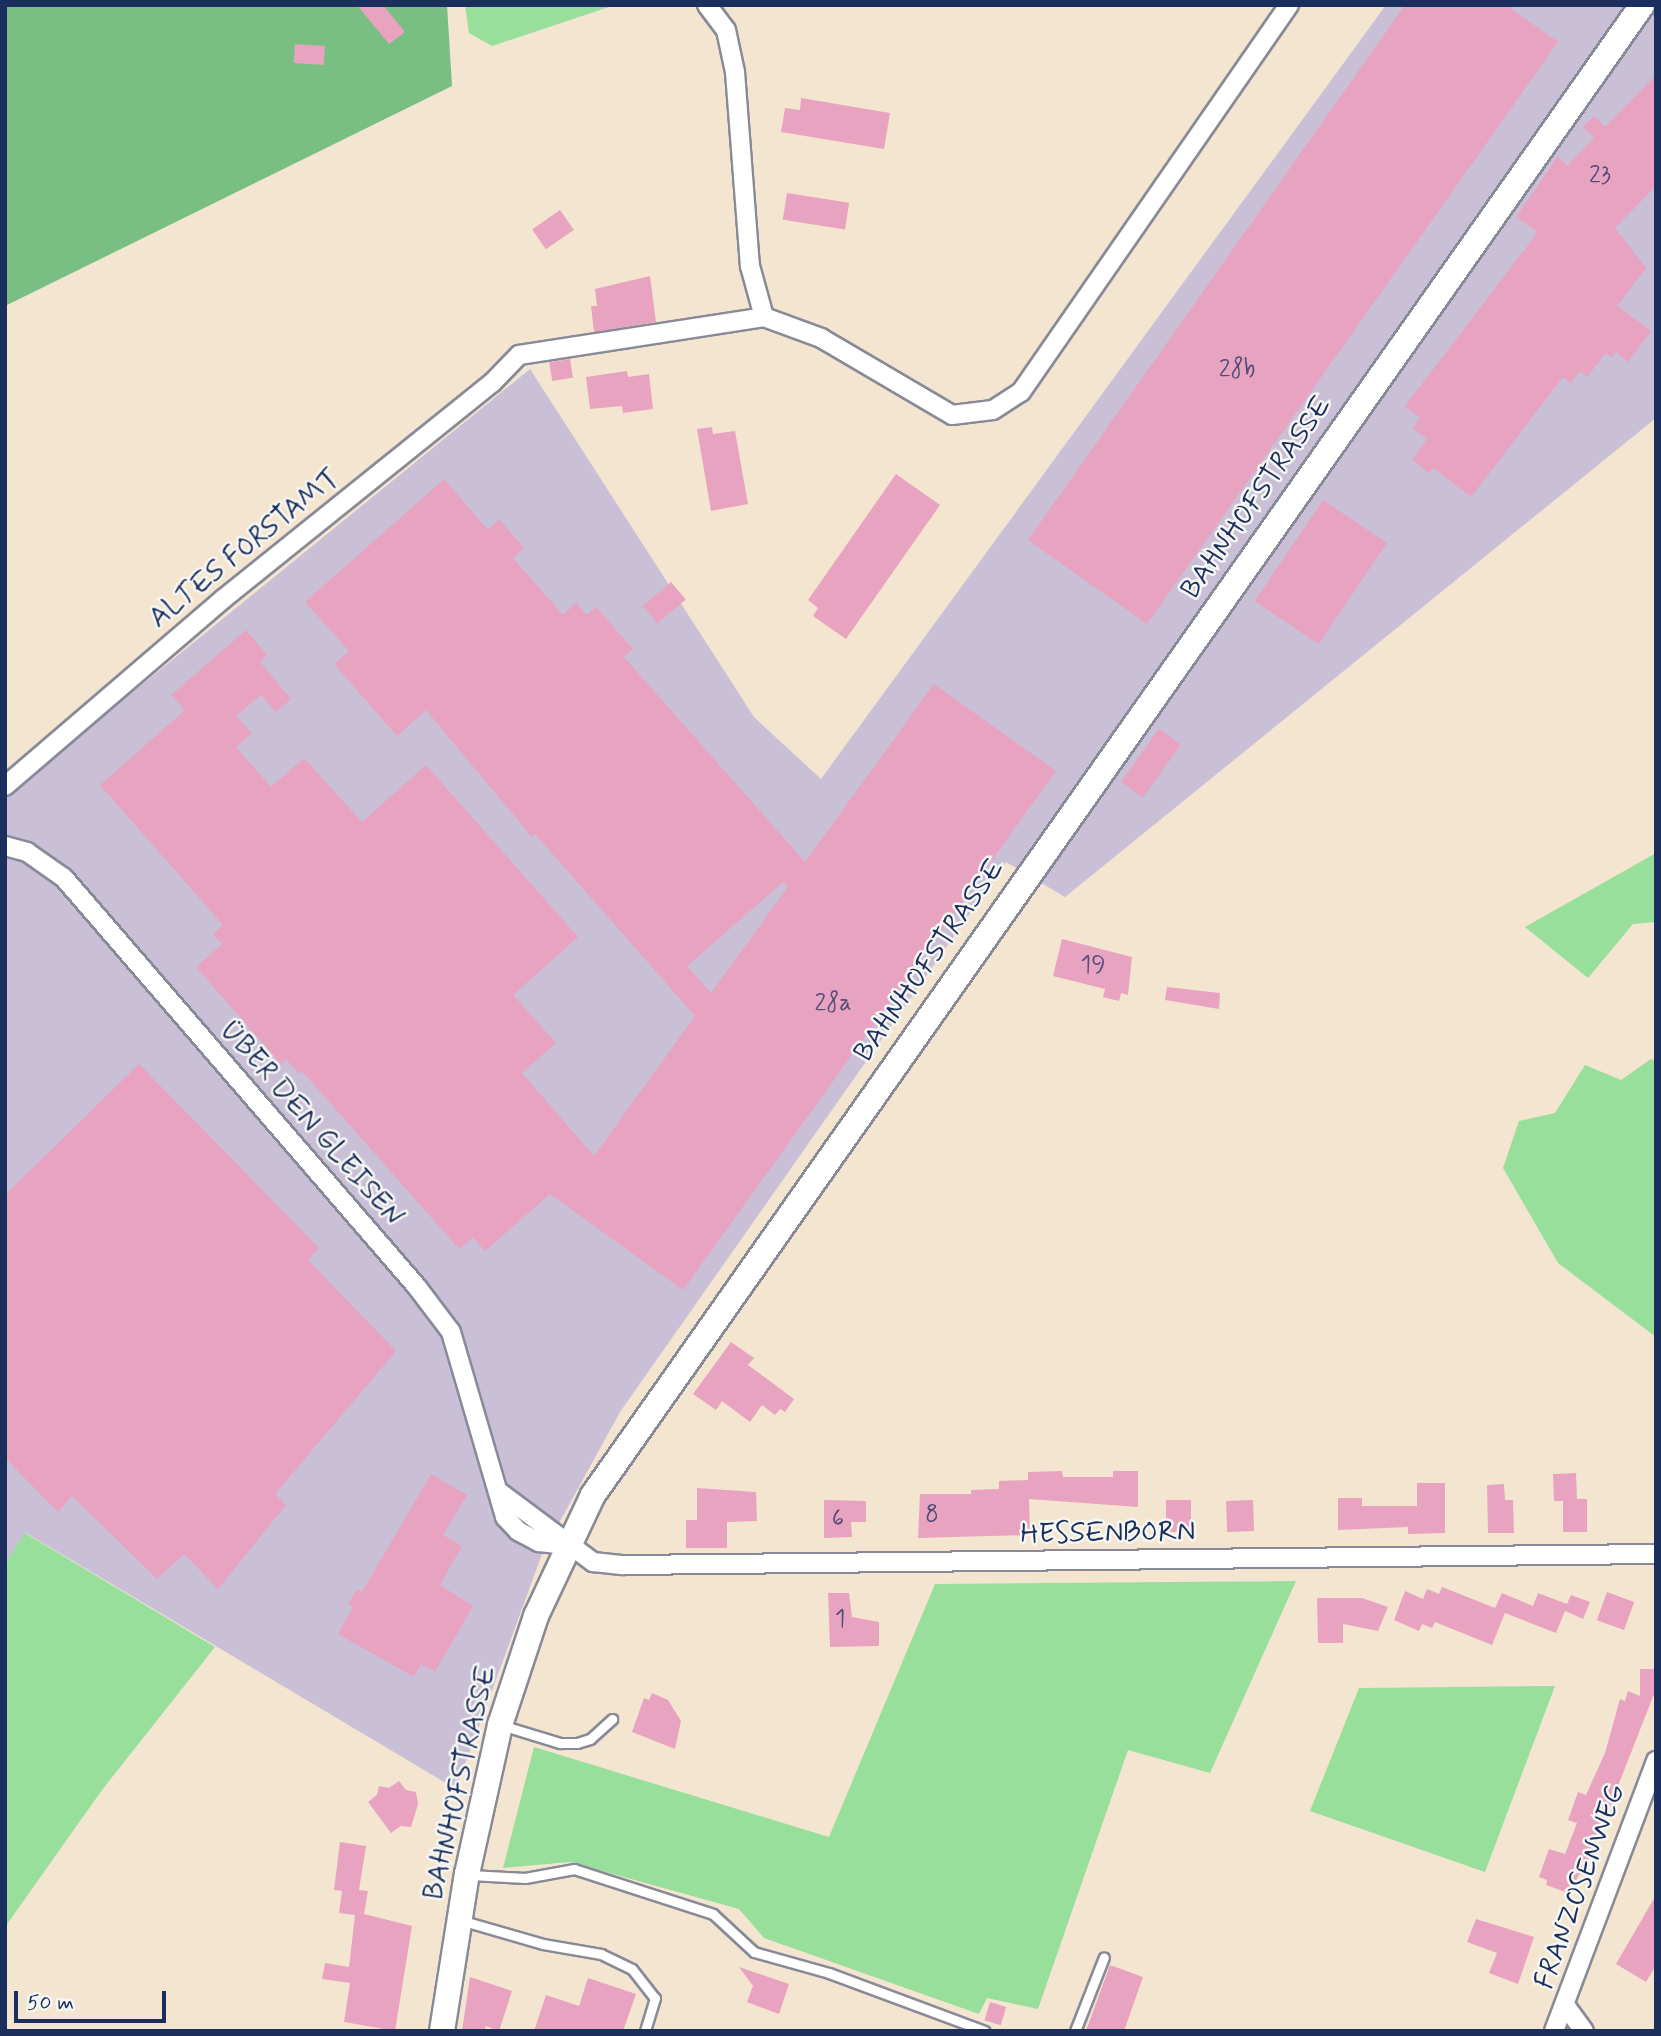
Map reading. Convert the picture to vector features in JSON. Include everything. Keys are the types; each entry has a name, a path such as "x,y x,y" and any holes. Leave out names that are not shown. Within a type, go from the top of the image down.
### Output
{"main road":[{"name":"BAHNHOFSTRASSE","path":"442,2031 467,1874 500,1725 536,1616 567,1545 642,1419 1642,5"}],"street":[{"path":"707,5 726,30 735,72 750,266 764,317 821,338 952,415 993,410 1021,392 1289,5"},
{"name":"ALTES FORSTAMT","path":"5,786 223,599 492,383 519,355 764,317"},
{"name":"ÜBER DEN GLEISEN","path":"5,846 27,852 64,878 417,1287 451,1332 498,1491 549,1526 567,1545"},
{"name":"HESSENBORN","path":"567,1545 593,1562 624,1565 1656,1555"},
{"name":"FRANZOSENWEG","path":"1554,2031 1655,1767"},
{"path":"1565,2006 1584,2031"}],"lane":[{"path":"500,1725 560,1743 577,1743 590,1739 612,1719"},
{"path":"467,1874 525,1878 574,1869 713,1914 754,1952 829,1973 985,2031"},
{"path":"459,1919 543,1944 601,1954 632,1969 654,1998 645,2031"},
{"path":"1075,2031 1104,1957"}],"shaded area":[{"path":"1386,5 1656,5 1656,418 1065,897 1006,862 620,1412 542,1554 456,1789 26,1533 5,1564 5,796 530,369 754,717 821,779"}],"green space":[{"path":"5,5 447,5 452,86 5,306"},
{"path":"465,5 615,5 492,46 469,33"},
{"path":"1656,853 1656,922 1633,924 1588,978 1525,927"},
{"path":"1651,1059 1656,1061 1656,1337 1558,1263 1503,1168 1519,1121 1555,1113 1585,1065 1621,1080"},
{"path":"25,1533 215,1647 102,1790 5,1927 5,1564"},
{"path":"1296,1581 1210,1773 1128,1750 1038,2009 987,1998 979,2014 764,1938 739,1909 570,1862 503,1868 534,1747 829,1837 935,1584"},
{"path":"1555,1686 1485,1872 1310,1811 1359,1688"}],"building":[{"path":"357,5 383,5 405,32 389,44"},
{"path":"1405,5 1506,5 1558,42 1147,624 1028,540"},
{"path":"295,44 325,46 324,65 294,63"},
{"path":"1656,75 1656,186 1615,228 1646,268 1617,306 1651,331 1628,362 1616,352 1612,357 1606,353 1587,377 1580,371 1571,383 1563,377 1471,497 1433,468 1429,473 1412,460 1427,439 1413,428 1420,418 1405,406 1538,232 1516,217 1558,156 1567,166 1594,138 1583,127 1594,116 1605,127"},
{"path":"801,98 890,113 884,149 781,132 785,108 800,110"},
{"path":"787,193 849,203 845,230 783,220"},
{"path":"560,210 574,230 546,249 532,230"},
{"path":"650,276 656,322 594,332 591,306 597,306 595,289"},
{"path":"570,359 573,378 552,381 549,362"},
{"path":"627,371 628,377 649,374 653,409 623,413 622,406 590,409 586,377"},
{"path":"712,427 713,434 735,431 748,504 711,511 697,429"},
{"path":"896,474 940,505 846,639 813,616 818,608 808,600"},
{"path":"444,479 488,530 499,519 524,548 513,558 563,615 576,603 587,615 596,607 633,649 624,657 805,862 934,684 1056,771 683,1290 550,1194 485,1251 473,1237 459,1249 302,1071 299,1074 286,1059 281,1064 196,967 222,944 213,934 223,925 100,785 185,710 171,695 246,630 267,655 260,662 291,699 276,712 261,695 236,716 252,733 236,747 271,787 304,758 362,822 426,765 578,937 513,995 556,1043 522,1073 594,1156 695,1016 535,834 532,837 426,710 397,736 334,664 349,651 305,602","holes":["783,882 788,887 711,993 687,966"]},
{"path":"1323,500 1387,543 1319,644 1255,601"},
{"path":"671,582 686,600 657,623 643,606"},
{"path":"1159,729 1181,745 1143,797 1121,782"},
{"path":"1062,939 1132,957 1128,995 1121,993 1119,1001 1103,997 1105,989 1053,976"},
{"path":"1167,987 1220,993 1219,1009 1165,1000"},
{"path":"139,1064 319,1248 308,1260 396,1351 275,1494 286,1505 218,1589 184,1554 157,1579 72,1496 58,1512 5,1458 5,1195"},
{"path":"731,1342 754,1358 748,1365 794,1399 785,1412 780,1409 775,1415 762,1405 750,1422 722,1401 716,1410 693,1394"},
{"path":"1062,1471 1063,1477 1113,1477 1113,1471 1138,1471 1138,1507 1029,1499 1030,1535 918,1538 920,1494 971,1494 971,1490 999,1489 999,1481 1028,1480 1028,1472"},
{"path":"1576,1473 1577,1499 1587,1499 1587,1532 1563,1532 1563,1501 1554,1501 1553,1474"},
{"path":"431,1474 467,1495 443,1535 462,1546 440,1585 473,1606 435,1672 421,1664 414,1677 338,1634 353,1607 348,1604 357,1589 362,1592"},
{"path":"1417,1483 1445,1483 1445,1533 1408,1534 1408,1527 1338,1530 1338,1498 1362,1498 1362,1506 1417,1506"},
{"path":"1504,1484 1505,1500 1513,1500 1514,1533 1488,1533 1487,1485"},
{"path":"697,1488 756,1492 757,1521 727,1522 727,1548 686,1548 686,1520 697,1520"},
{"path":"824,1500 866,1501 866,1522 851,1522 852,1537 824,1538"},
{"path":"1166,1500 1191,1500 1191,1532 1166,1532"},
{"path":"1253,1500 1254,1531 1227,1532 1226,1501"},
{"path":"1442,1587 1495,1608 1502,1593 1533,1606 1538,1593 1567,1604 1571,1595 1590,1602 1583,1619 1565,1611 1556,1633 1505,1613 1492,1645 1435,1622 1432,1628 1422,1624 1419,1631 1394,1620 1405,1591 1423,1599 1427,1589 1439,1594"},
{"path":"1607,1592 1634,1602 1624,1630 1597,1620"},
{"path":"828,1593 849,1593 852,1617 879,1622 879,1646 830,1647"},
{"path":"1317,1598 1362,1598 1388,1607 1378,1631 1343,1624 1343,1643 1318,1643"},
{"path":"1640,1669 1656,1669 1656,1689 1583,1875 1579,1874 1571,1894 1546,1885 1547,1880 1539,1877 1549,1849 1565,1854 1577,1823 1568,1820 1578,1792 1586,1795 1605,1753 1620,1699 1625,1701 1628,1691 1640,1696"},
{"path":"652,1693 668,1700 681,1721 675,1749 632,1732 644,1698 649,1700"},
{"path":"399,1781 406,1790 416,1792 418,1804 411,1827 401,1826 391,1833 368,1802 377,1795 379,1786 389,1788"},
{"path":"340,1842 366,1846 359,1890 368,1891 364,1914 412,1926 395,2031 344,2022 350,1983 322,1979 325,1963 349,1967 355,1915 339,1913 342,1891 334,1890"},
{"path":"1656,1895 1656,1965 1646,1982 1616,1964"},
{"path":"1476,1919 1534,1937 1518,1984 1489,1973 1497,1953 1467,1942"},
{"path":"1110,1965 1143,1977 1124,2031 1086,2031"},
{"path":"739,1967 789,1984 779,2014 747,2002 753,1986"},
{"path":"470,1977 512,1991 499,2031 486,2026 484,2031 462,2031"},
{"path":"588,1978 636,1994 623,2031 534,2031 546,1995 579,2006"},
{"path":"990,2002 1006,2007 1001,2025 984,2020"}]}
